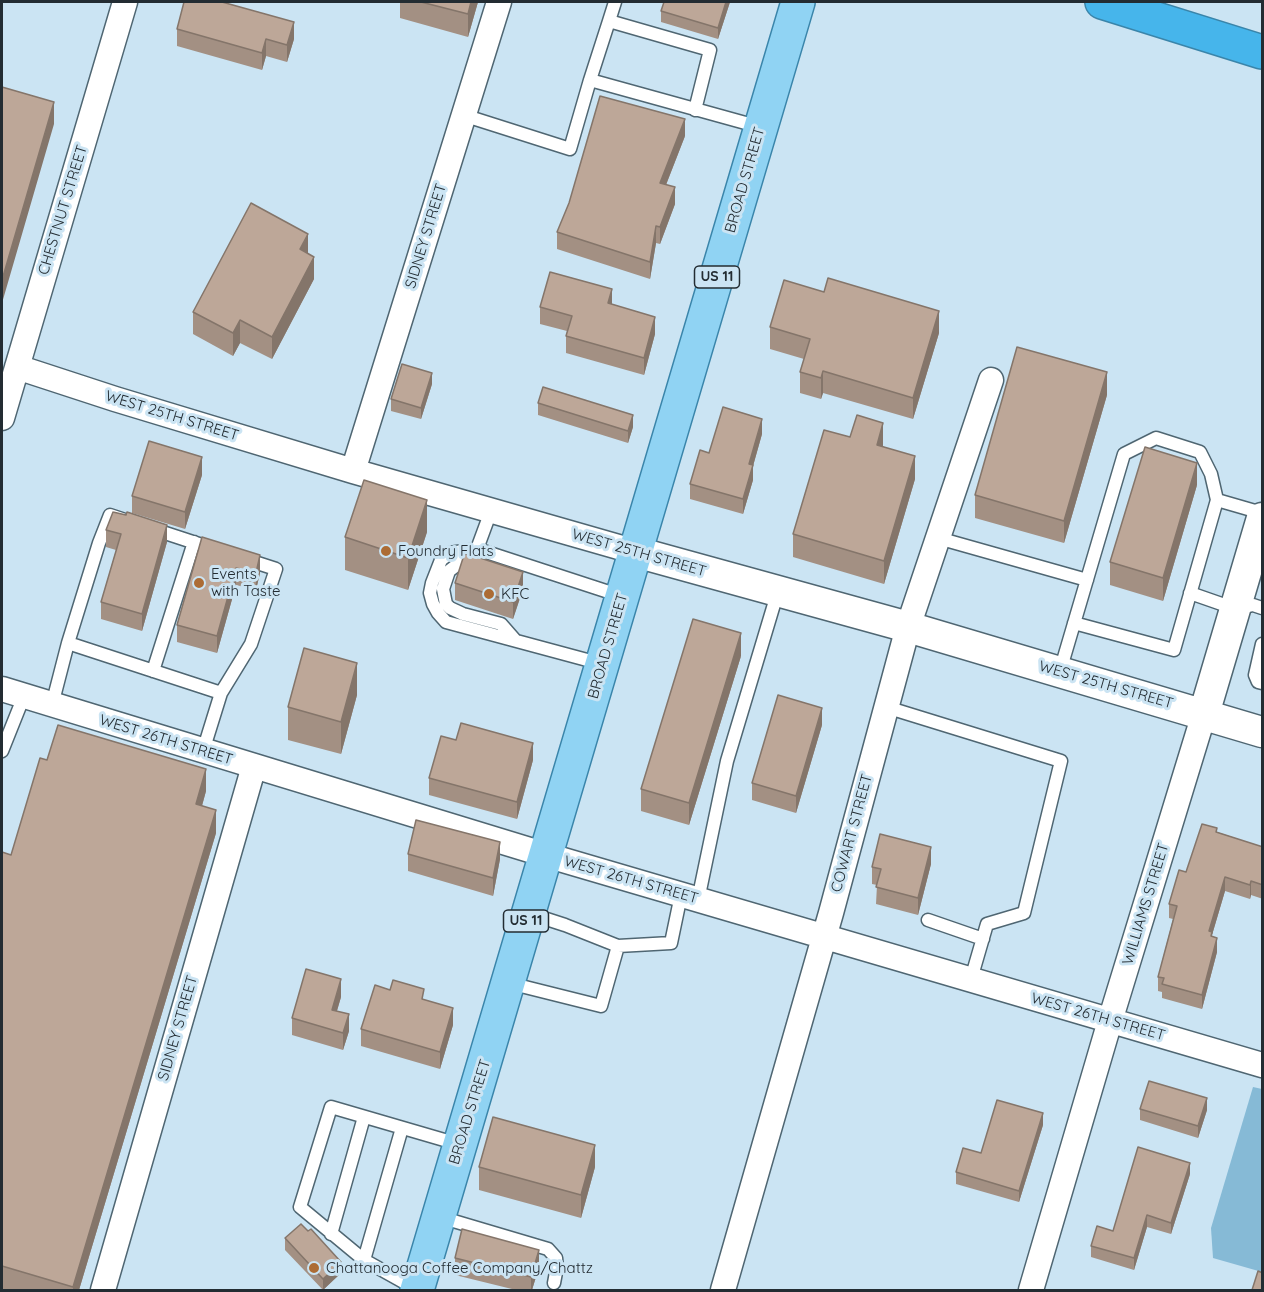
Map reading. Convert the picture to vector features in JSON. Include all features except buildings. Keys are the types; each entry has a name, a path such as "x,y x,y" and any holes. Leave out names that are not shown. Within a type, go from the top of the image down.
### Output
{"highway":[{"path":"1102,2 1263,52"}],"main road":[{"name":"BROAD STREET","path":"417,1290 798,2"}],"street":[{"name":"CHESTNUT STREET","path":"2,418 125,2"},
{"name":"SIDNEY STREET","path":"353,471 499,2"},
{"name":"WEST 25TH STREET","path":"17,367 353,471 908,627 1263,732"},
{"name":"COWART STREET","path":"723,1290 824,937 908,627 991,380"},
{"name":"WILLIAMS STREET","path":"1031,1290 1204,714 1249,608 1263,516"},
{"name":"WEST 26TH STREET","path":"13,693 546,855 1263,1065"},
{"name":"SIDNEY STREET","path":"103,1290 254,766"}],"lane":[{"path":"464,115 570,149 615,2"},
{"path":"609,21 710,50 695,110"},
{"path":"590,80 761,128"},
{"path":"1060,671 1074,623 1087,580 1124,454 1156,438 1200,452 1213,481 1217,500 1174,650 1074,623"},
{"path":"1124,454 1145,461"},
{"path":"1194,475 1213,481"},
{"path":"1217,500 1263,516"},
{"path":"477,549 491,511"},
{"path":"52,705 68,643 110,515 276,569 251,644 221,693 203,751"},
{"path":"938,538 1087,580"},
{"path":"153,671 194,542"},
{"path":"602,664 446,622 433,604 430,593 432,583 441,560 450,553 477,549 623,596"},
{"path":"515,640 501,624 450,608 444,598 445,580 449,571 458,564 469,563 495,569 530,566"},
{"path":"528,913 618,946 671,944 690,897 727,760 778,591"},
{"path":"1190,594 1249,608"},
{"path":"68,643 221,693"},
{"path":"1263,645 1256,675 1258,682 1263,683"},
{"path":"2,751 13,693"},
{"path":"886,707 1061,762 1024,913 987,924 971,979"},
{"path":"928,920 983,939"},
{"path":"508,982 602,1006 618,946"},
{"path":"417,1290 364,1260 300,1207 331,1107 460,1144"},
{"path":"331,1234 364,1117"},
{"path":"364,1260 402,1128"},
{"path":"438,1217 548,1249 556,1258 554,1283"}],"shaded area":[{"path":"1253,1087 1262,1089 1262,1272 1213,1258 1211,1228"}],"place":[{"name":"Foundry Flats","path":"386,551"},
{"name":"Events with Taste","path":"199,583"},
{"name":"KFC","path":"489,594"},
{"name":"Chattanooga Coffee Company/Chattz","path":"314,1268"}]}
